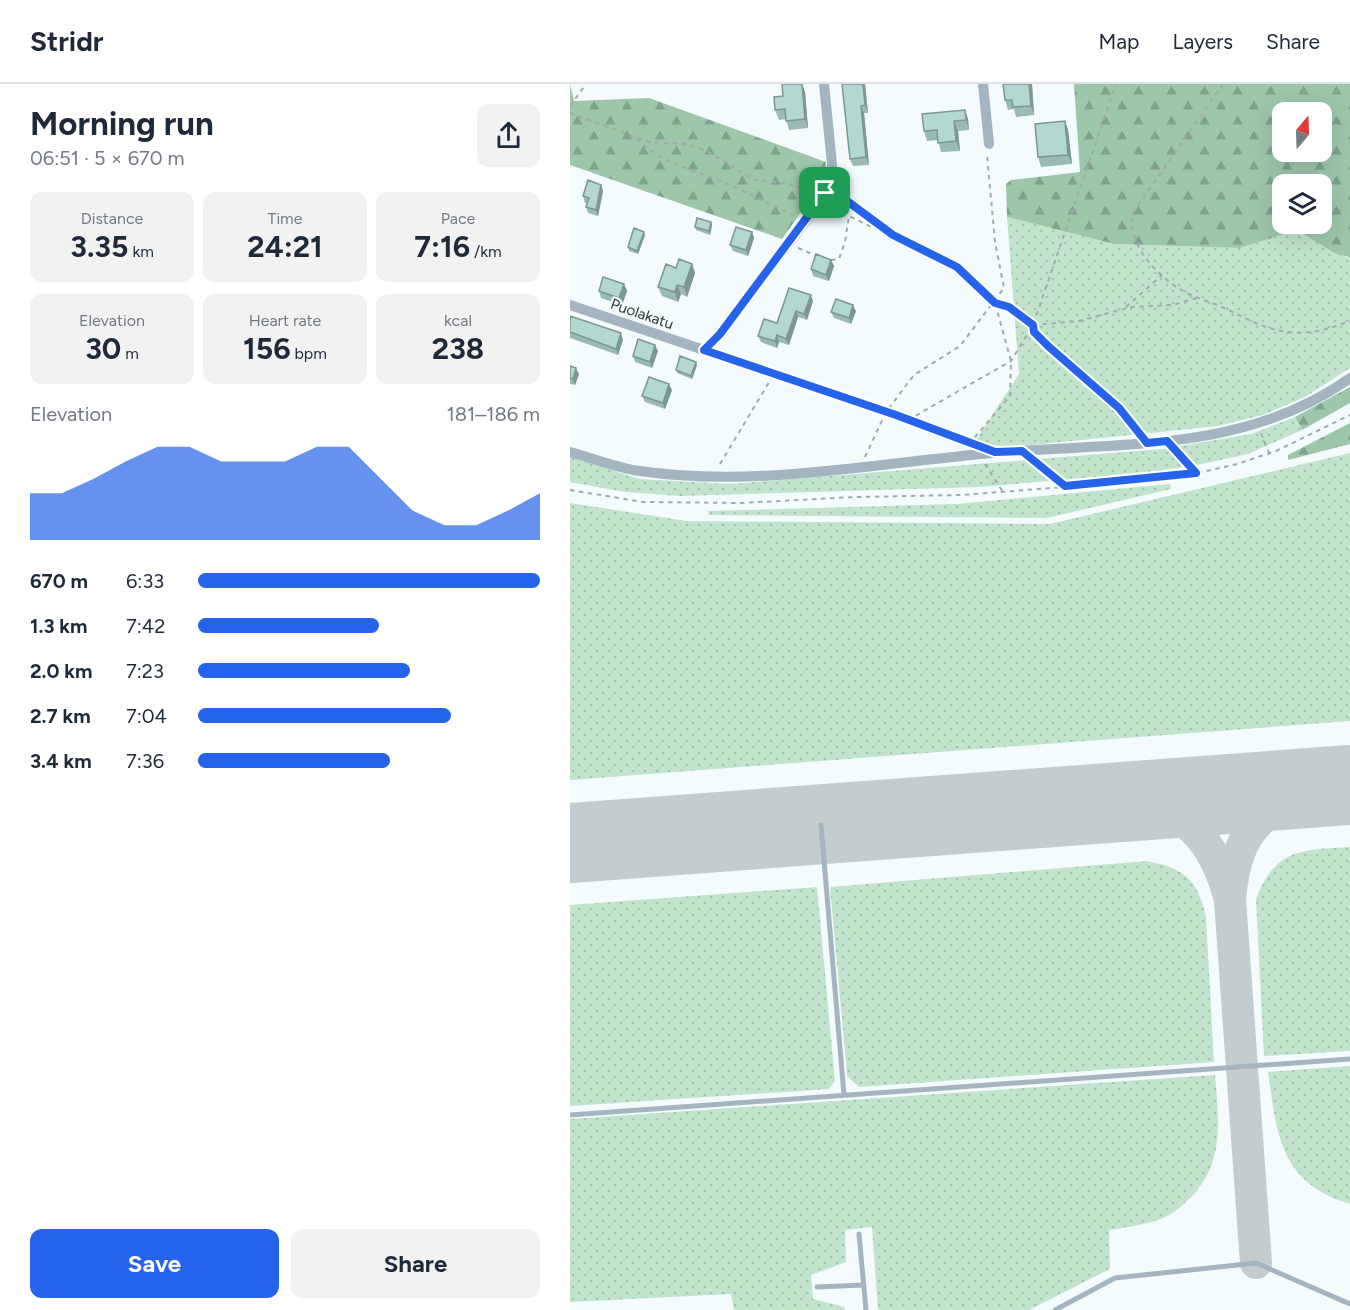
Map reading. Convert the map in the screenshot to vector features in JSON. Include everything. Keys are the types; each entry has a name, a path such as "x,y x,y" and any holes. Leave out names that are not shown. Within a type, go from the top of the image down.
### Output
{"street":[{"path":"704,350 720,334 829,187 832,164 824,84"},
{"path":"983,84 989,144"},
{"name":"Puolakatu","path":"570,305 704,350"},
{"path":"570,452 638,471 713,477 861,466 995,452 1147,443 1258,425 1295,410 1350,378"}],"lane":[{"path":"821,825 844,1095"},
{"path":"570,1115 1350,1059"},
{"path":"859,1234 866,1310"},
{"path":"1055,1310 1115,1278 1256,1263 1350,1304"},
{"path":"817,1287 864,1285"}],"path":[{"path":"571,105 586,84"},
{"path":"908,420 1011,361 1033,325 1116,84"},
{"path":"1223,84 1132,214 1130,226 1133,236 1143,254 1162,275 1197,298 1224,308 1255,325 1274,330 1306,333 1325,330 1350,321"},
{"path":"570,99 571,105"},
{"path":"570,113 650,142 685,144 707,151 754,180 784,183 824,195 839,195 893,235"},
{"path":"636,137 662,159 676,166 720,181 806,221"},
{"path":"861,466 886,412 914,375 960,346 995,303 1004,288 995,242 987,153 989,144"},
{"path":"828,260 838,259 845,242 849,216 957,267 995,303 1009,307 1033,325 1079,321 1126,308 1152,304 1173,305 1197,298"},
{"path":"788,244 818,256"},
{"path":"1126,308 1162,275"},
{"path":"957,456 1010,396 1011,361 995,303"},
{"path":"1033,325 1034,332 1048,346 1119,408 1147,443"},
{"path":"704,350 995,452"},
{"path":"713,477 774,374"},
{"path":"570,490 643,502 696,503 1003,492 1196,473 1269,454 1350,415"},
{"path":"1258,425 1269,454"},
{"path":"1167,441 1196,473"},
{"path":"1022,451 1065,486"},
{"path":"978,454 1003,492"}],"green space":[{"path":"570,84 574,101 649,98 826,162 823,181 782,239 570,165"},
{"path":"1074,84 1350,84 1350,257 1336,254 1304,234 1332,234 1332,174 1272,174 1272,234 1284,234 1240,248 1114,244 1007,217 1006,184 1011,180 1080,172"},
{"path":"1007,217 1114,244 1240,248 1284,234 1304,234 1336,254 1350,257 1350,368 1305,397 1263,415 1218,426 1005,448 976,440 1019,374"},
{"path":"1350,387 1350,403 1302,430 1295,417"},
{"path":"1295,417 1302,430 1248,454 1143,473 979,487 680,496 625,492 570,482 570,456 639,479 730,484 1162,449 1251,434"},
{"path":"1350,423 1350,444 1288,460 1288,455"},
{"path":"1350,453 1350,721 570,780 570,503 687,521 1050,524"},
{"path":"1170,484 1171,489 1047,518 709,515 708,511 957,504"},
{"path":"1350,847 1350,1051 1264,1056 1256,899 1272,870 1292,855 1317,849"},
{"path":"1147,861 1180,872 1194,885 1203,904 1206,917 1214,1062 859,1087 847,1076 830,887"},
{"path":"817,887 835,1081 829,1089 570,1106 570,905"},
{"path":"1350,1066 1350,1204 1327,1195 1309,1183 1296,1170 1286,1154 1279,1136 1268,1072"},
{"path":"1215,1075 1218,1109 1217,1141 1209,1172 1201,1186 1183,1205 1167,1216 1143,1224 1109,1230 1110,1269 1029,1310 878,1310 872,1227 845,1230 846,1262 811,1275 813,1299 844,1307 845,1310 734,1310 731,1294 570,1302 570,1119"}],"building":[{"path":"782,84 802,84 805,119 786,121 785,109 775,110 774,97 783,96"},
{"path":"842,84 863,84 865,105 861,106 866,157 850,159"},
{"path":"1003,84 1029,84 1031,106 1013,107 1012,100 1005,100"},
{"path":"965,110 966,120 954,121 956,141 938,143 937,130 924,131 922,114"},
{"path":"1065,121 1068,155 1038,157 1035,124"},
{"path":"588,180 601,185 596,210 586,207 589,198 583,196"},
{"path":"697,218 711,222 709,231 695,227"},
{"path":"736,227 752,232 746,250 730,245"},
{"path":"634,228 644,232 637,251 628,247"},
{"path":"816,254 831,260 826,275 811,269"},
{"path":"679,259 692,264 684,287 677,285 675,292 658,287 666,264 676,268"},
{"path":"603,277 624,284 619,298 599,291"},
{"path":"789,288 811,295 804,314 796,311 786,339 777,335 775,341 758,336 764,319 777,323"},
{"path":"836,299 853,305 849,318 831,312"},
{"path":"570,316 621,333 616,349 570,332"},
{"path":"638,339 655,345 650,362 633,356"},
{"path":"680,356 696,362 691,376 676,370"},
{"path":"570,366 576,368 573,379 570,378"},
{"path":"649,377 669,384 663,403 642,396"}],"taxiway":[{"path":"1116,802 1160,809 1177,817 1192,828 1205,842 1215,859 1230,900 1233,874 1239,852 1248,835 1260,821 1274,810 1292,801 1338,786"},
{"path":"1230,900 1256,1263"}],"runway":[{"path":"570,843 1350,785"}],"route":[{"path":"825,193 839,195 893,235 957,267 995,303 1009,307 1033,325 1034,332 1048,346 1119,408 1147,443 1167,441 1196,473 1128,482 1065,486 1022,451 995,452 896,415 704,350 720,334 825,193"}]}
